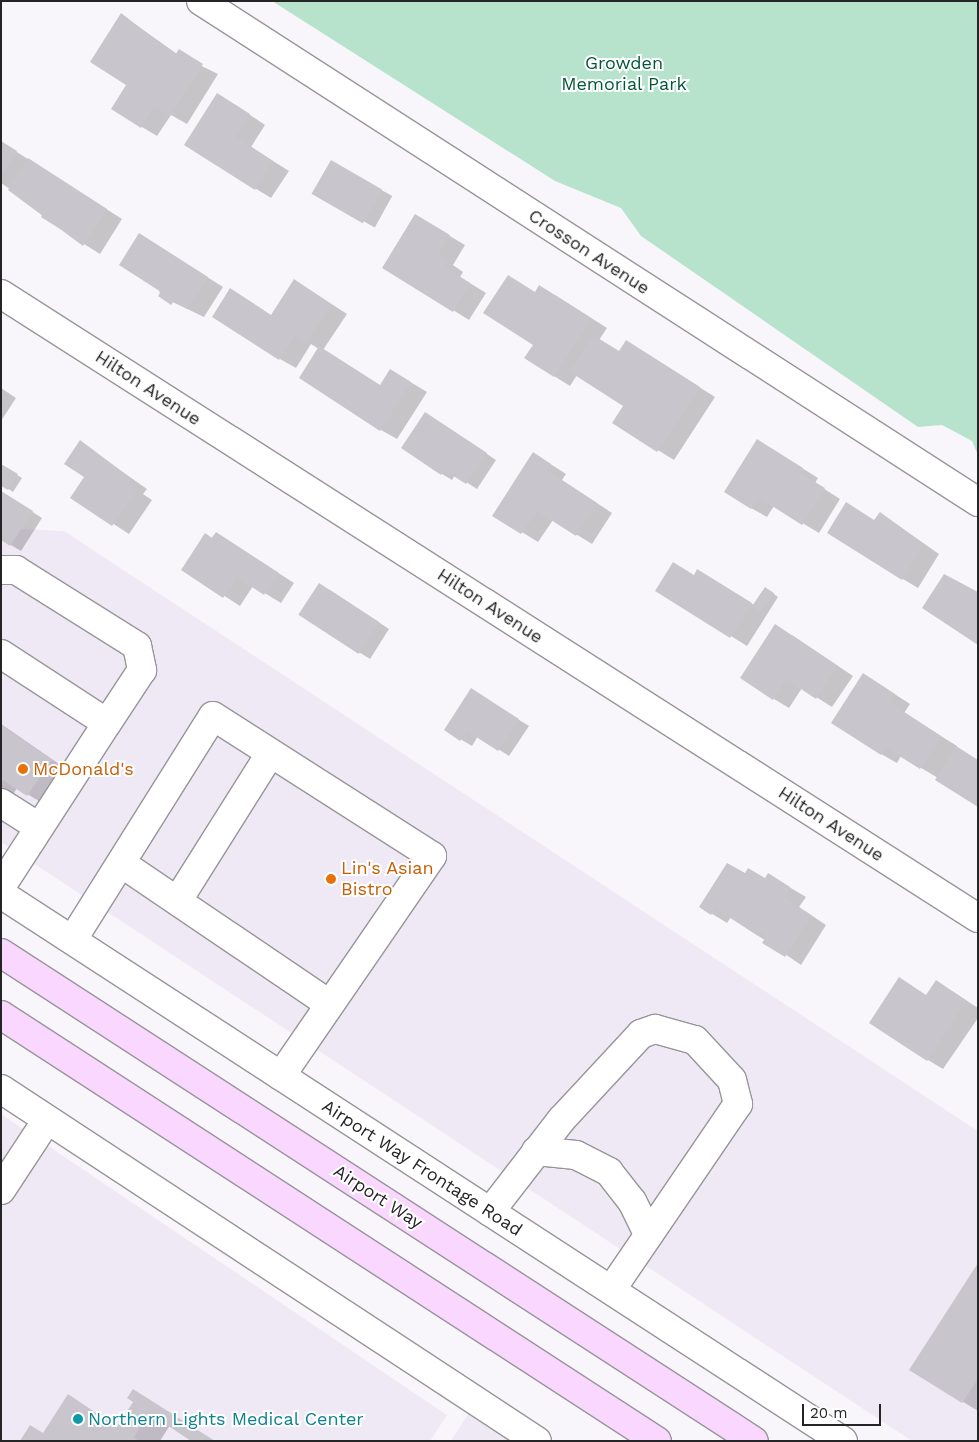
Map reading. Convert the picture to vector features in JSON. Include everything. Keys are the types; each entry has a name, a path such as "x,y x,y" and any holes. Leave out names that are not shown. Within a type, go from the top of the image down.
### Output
{"main road":[{"name":"Airport Way","path":"1,953 754,1441"},
{"path":"1,1015 657,1441"}],"street":[{"name":"Crosson Avenue","path":"201,1 978,502"},
{"name":"Hilton Avenue","path":"1,294 978,918"},
{"path":"1,570 16,570 137,646 142,670 1,887"},
{"path":"1,654 107,723"},
{"path":"73,939 213,716 432,856 280,1076"},
{"path":"178,900 270,754"},
{"path":"1,803 39,827"},
{"path":"121,863 329,1004"},
{"name":"Airport Way Frontage Road","path":"1,894 843,1441"},
{"path":"490,1212 536,1152 641,1034 655,1029 695,1040 732,1080 738,1104 611,1290"},
{"path":"1,1089 528,1438"},
{"path":"1,1190 47,1120"},
{"path":"536,1152 576,1155 609,1172 632,1200 648,1234"}],"shaded area":[{"path":"1,528 64,531 978,1131 978,1441 912,1441 1,842"},
{"path":"1,1114 447,1415 430,1441 1,1441"},
{"path":"473,1406 526,1441 451,1441"}],"green space":[{"name":"Growden Memorial Park","path":"272,1 978,1 978,455 972,441 942,425 918,427 641,236 621,208 555,181"}],"building":[{"path":"121,13 175,55 179,49 203,64 170,116 154,106 141,128 111,109 126,85 90,62"},
{"path":"217,93 250,114 235,136 273,161 255,190 184,145"},
{"path":"1,141 17,151 1,176"},
{"path":"28,158 107,209 83,246 8,190"},
{"path":"331,160 382,190 363,223 312,194"},
{"path":"415,214 450,235 438,255 448,262 445,267 470,283 453,312 382,268"},
{"path":"139,233 208,277 187,309 174,301 171,305 158,296 161,292 119,265"},
{"path":"508,275 535,292 539,285 591,318 554,377 524,358 533,345 483,313"},
{"path":"294,279 331,304 306,343 295,336 279,360 212,317 230,288 271,315"},
{"path":"593,335 619,351 626,340 700,387 657,452 612,423 623,406 570,372"},
{"path":"319,346 380,385 390,369 411,382 380,431 299,378"},
{"path":"425,412 487,453 466,484 444,470 441,475 401,448"},
{"path":"757,439 803,468 800,473 825,488 802,525 758,497 751,509 724,492"},
{"path":"80,440 132,479 128,484 137,490 112,526 70,498 84,477 64,464"},
{"path":"533,452 551,464 546,470 597,503 576,536 537,511 521,534 492,516"},
{"path":"1,464 18,474 8,490 1,486"},
{"path":"1,491 33,511 10,546 1,540"},
{"path":"846,502 874,520 880,512 924,544 902,580 827,533"},
{"path":"216,532 279,573 264,595 237,577 223,598 181,570 205,533 212,538"},
{"path":"673,562 694,575 697,569 752,603 730,638 655,591"},
{"path":"944,574 978,592 978,645 922,608"},
{"path":"319,583 379,622 359,654 298,615"},
{"path":"765,587 774,593 761,612 752,606"},
{"path":"775,624 838,666 816,699 786,679 773,700 740,678"},
{"path":"863,673 895,694 889,702 941,736 920,769 885,747 881,755 831,723"},
{"path":"471,688 519,719 498,751 467,731 460,741 444,730"},
{"name":"McDonald's","path":"1,725 52,760 27,796 1,779"},
{"path":"956,746 978,760 978,807 935,780"},
{"path":"727,863 745,873 748,868 765,878 768,873 790,887 784,897 811,915 785,957 762,943 767,935 761,931 758,936 715,908 711,915 699,907"},
{"path":"899,977 926,995 936,980 967,1001 927,1061 869,1023"},
{"path":"978,1263 978,1379 962,1403 909,1370"},
{"name":"Northern Lights Medical Center","path":"133,1389 215,1441 191,1441 149,1413 134,1437 139,1441 20,1441 30,1425 43,1433 68,1394 117,1427 133,1402 127,1398"}],"place":[{"name":"McDonald's","path":"23,769"},
{"name":"Lin's Asian Bistro","path":"331,879"},
{"name":"Northern Lights Medical Center","path":"78,1419"}]}
